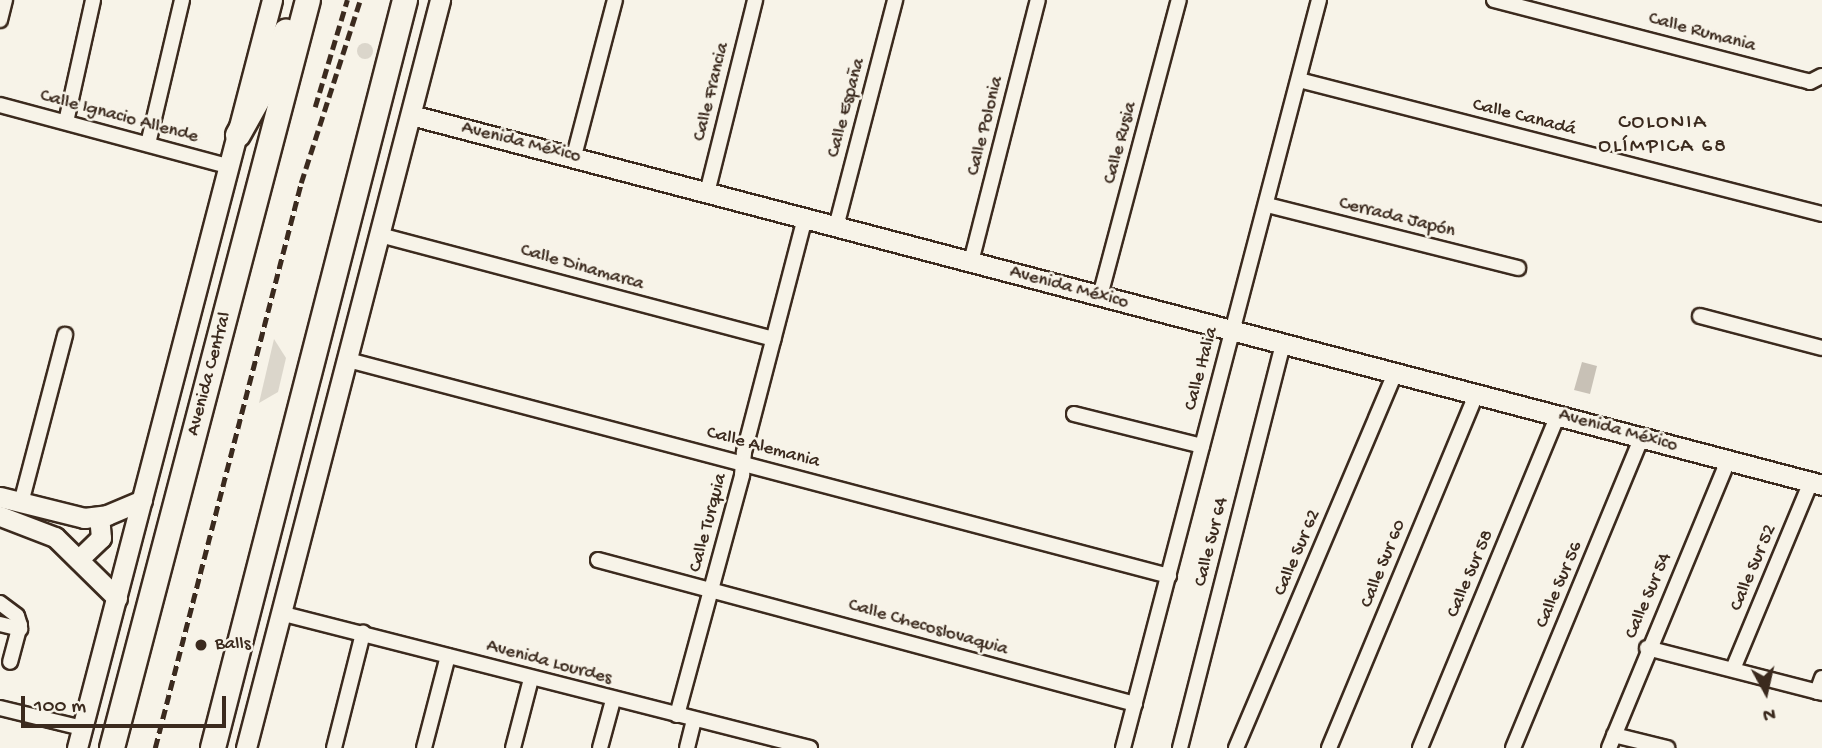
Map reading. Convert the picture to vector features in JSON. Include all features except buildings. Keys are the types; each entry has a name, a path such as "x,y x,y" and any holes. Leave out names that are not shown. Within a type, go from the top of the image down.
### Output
{"highway":[{"path":"238,135 262,92 302,0"},
{"name":"Avenida Central","path":"112,748 308,0"},
{"path":"213,748 405,0"}],"street":[{"path":"0,20 5,0"},
{"path":"66,122 93,0"},
{"path":"148,144 182,0"},
{"name":"Avenida Central","path":"77,748 272,0"},
{"path":"246,748 440,0"},
{"path":"574,156 615,0"},
{"name":"Calle Francia","path":"707,193 755,0"},
{"name":"Calle España","path":"836,227 895,0"},
{"name":"Calle Polonia","path":"971,262 1038,0"},
{"name":"Calle Rusia","path":"1100,296 1179,0"},
{"name":"Calle Italia","path":"1124,748 1319,0"},
{"name":"Calle Rumania","path":"1494,0 1810,82 1820,78"},
{"name":"Calle Canadá","path":"1299,80 1822,214"},
{"name":"Calle Ignacio Allende","path":"0,105 228,166"},
{"name":"Avenida México","path":"411,115 1816,484"},
{"name":"Cerrada Japón","path":"1267,205 1518,268"},
{"name":"Calle Turquia","path":"677,715 805,218"},
{"name":"Calle Dinamarca","path":"380,235 773,339"},
{"path":"1700,316 1822,348"},
{"path":"21,503 65,335"},
{"name":"Calle Sur 64","path":"1180,748 1283,345"},
{"name":"Calle Alemania","path":"348,360 1169,576"},
{"name":"Calle Sur 62","path":"1236,748 1395,373"},
{"name":"Calle Sur 60","path":"1329,748 1476,394"},
{"path":"1074,414 1202,446"},
{"name":"Calle Sur 58","path":"1420,748 1558,415"},
{"name":"Calle Sur 56","path":"1513,748 1642,437"},
{"name":"Calle Sur 54","path":"1611,741 1647,648 1728,460"},
{"name":"Calle Sur 52","path":"1733,669 1816,484"},
{"path":"0,497 77,518 99,517 142,500"},
{"path":"0,516 45,531 80,558 117,598"},
{"path":"80,558 101,538 99,517"},
{"name":"Calle Checoslovaquia","path":"598,561 1135,704"},
{"path":"0,603 17,616 20,629 10,663"},
{"name":"Avenida Lourdes","path":"280,613 677,715 778,744 810,748"},
{"path":"0,624 20,629"},
{"path":"334,748 363,633"},
{"path":"1647,648 1820,688"},
{"path":"424,748 448,656"},
{"path":"513,748 531,678"},
{"path":"600,748 612,699"},
{"path":"0,708 82,728"},
{"path":"687,748 694,720"},
{"path":"1611,741 1667,748"}],"shaded area":[{"path":"365,43 371,45 371,57 365,59 359,57 357,51 359,45"},
{"path":"274,339 286,358 278,392 259,403"}],"railway":[{"path":"315,107 347,0"},
{"path":"155,748 301,183 360,0"}],"place":[{"name":"Balls","path":"201,645"}],"district":[{"name":"COLONIA OLÍMPICA 68","path":"1663,136"}]}
